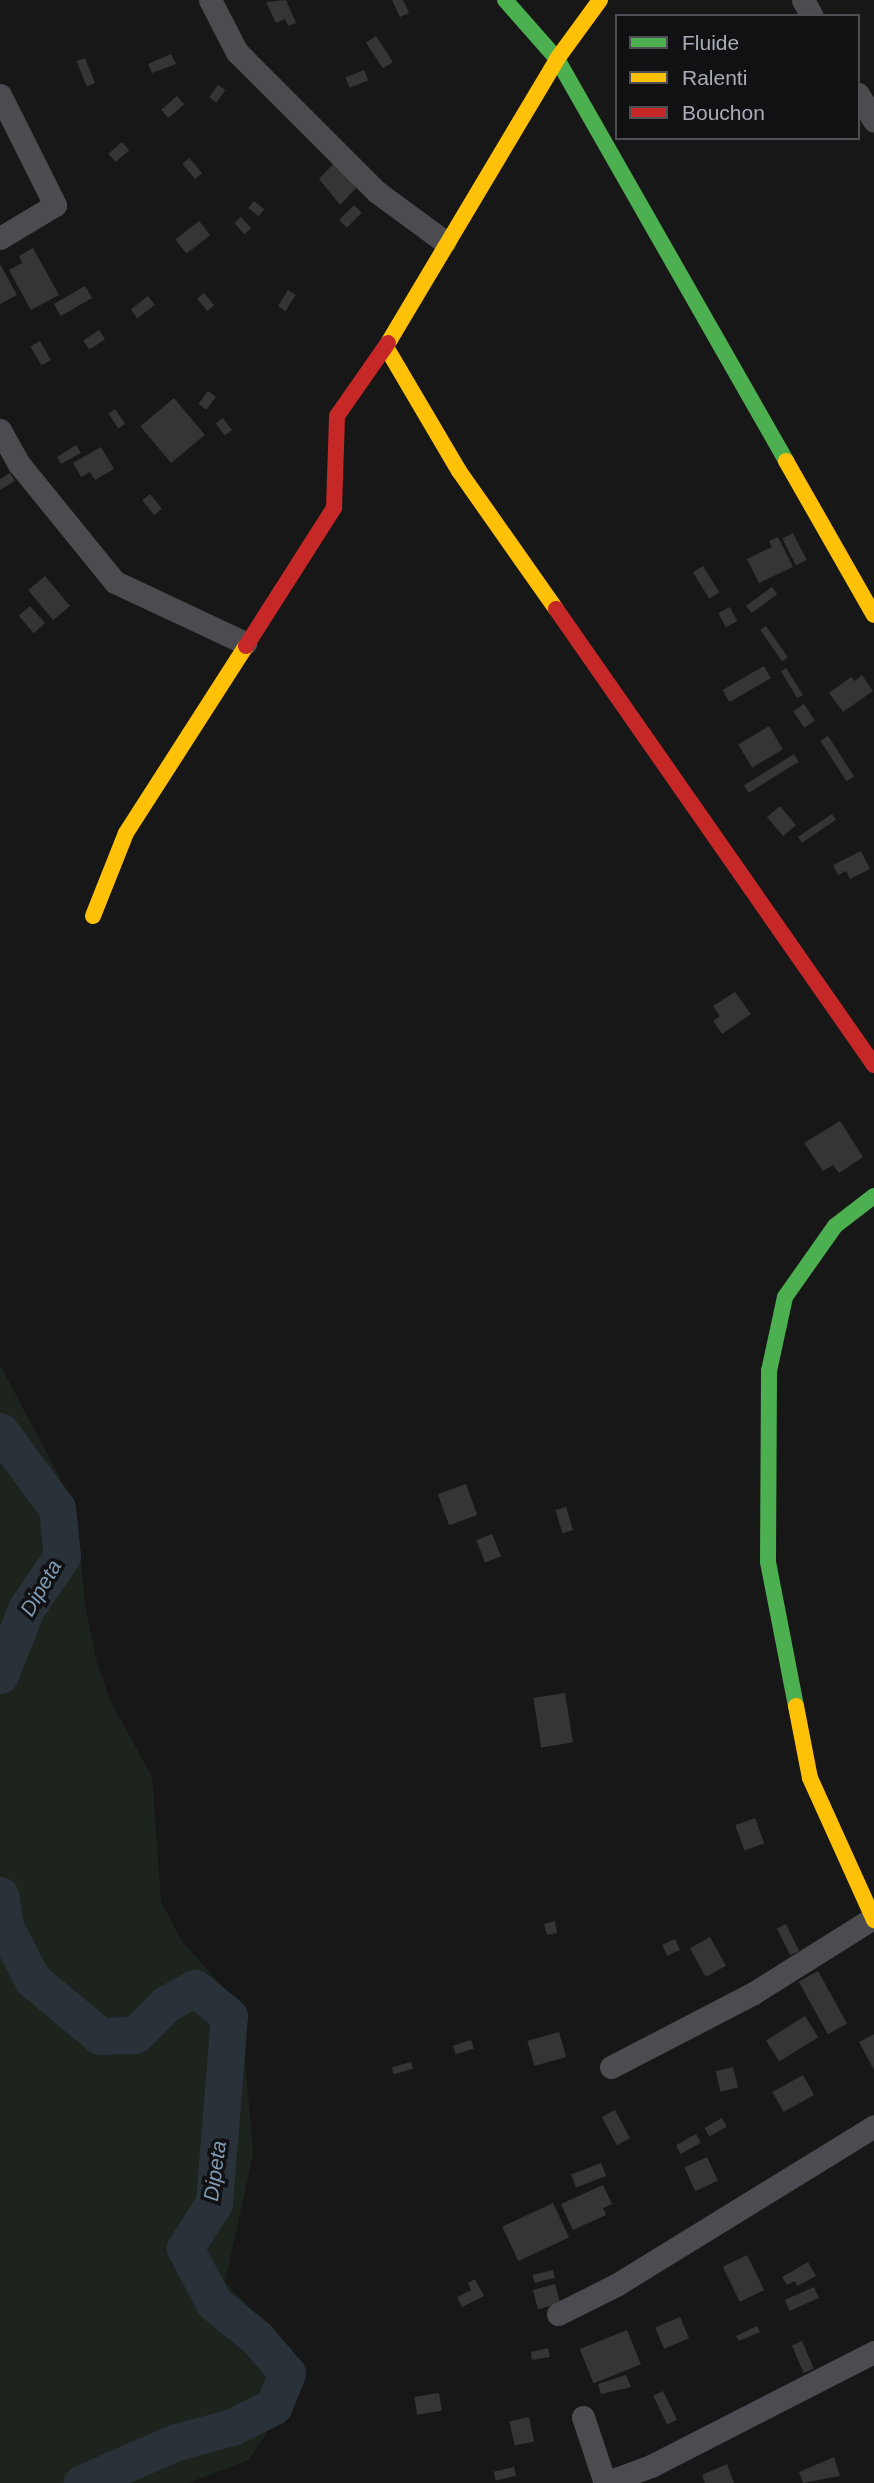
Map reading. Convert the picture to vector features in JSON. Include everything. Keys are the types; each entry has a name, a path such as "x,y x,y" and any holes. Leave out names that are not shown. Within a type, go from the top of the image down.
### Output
{"street":[{"path":"210,0 236,52 377,192 445,242"},
{"path":"505,0 558,59 874,615"},
{"path":"93,916 110,881 126,833 210,706 245,643 334,508 337,416 386,347 445,242 558,59 600,0"},
{"path":"0,95 55,205 0,238"},
{"path":"860,97 874,121"},
{"path":"386,347 459,471 874,1065"},
{"path":"0,430 19,464 114,582 245,643"},
{"path":"611,2067 752,1994 874,1919 810,1778 768,1562 769,1371 785,1297 835,1226 874,1196"},
{"path":"558,2314 616,2285 874,2126"},
{"path":"583,2417 605,2483 651,2466 874,2352"}],"shaded area":[{"path":"0,1365 58,1474 78,1526 85,1605 97,1663 110,1700 152,1777 161,1901 181,1940 241,2008 253,2154 225,2282 291,2351 304,2380 248,2460 188,2483 0,2483"}],"building":[{"path":"286,0 296,23 288,26 285,19 276,23 266,2"},
{"path":"392,0 403,0 409,13 400,17"},
{"path":"376,36 393,62 383,69 366,43"},
{"path":"171,54 176,64 152,73 148,64"},
{"path":"85,58 95,83 87,86 77,61"},
{"path":"364,70 368,80 350,88 345,77"},
{"path":"218,85 225,90 216,102 209,97"},
{"path":"177,96 184,104 168,118 161,110"},
{"path":"122,142 129,150 116,162 108,154"},
{"path":"189,158 202,173 195,179 182,164"},
{"path":"335,162 359,185 340,205 319,179"},
{"path":"254,201 264,209 258,216 248,208"},
{"path":"354,205 362,213 347,228 339,220"},
{"path":"241,217 251,228 244,234 234,223"},
{"path":"199,221 210,235 186,254 175,239"},
{"path":"33,248 59,295 31,310 9,270 22,263 19,256"},
{"path":"0,264 17,295 0,304"},
{"path":"85,286 92,298 61,316 54,304"},
{"path":"288,290 296,295 286,311 278,306"},
{"path":"204,293 214,305 207,311 197,299"},
{"path":"148,296 155,305 137,318 131,310"},
{"path":"99,330 105,339 89,350 83,341"},
{"path":"40,341 51,360 41,366 30,346"},
{"path":"208,391 216,397 206,410 198,404"},
{"path":"174,398 205,435 171,463 140,426"},
{"path":"115,409 125,424 118,428 108,413"},
{"path":"223,418 232,430 225,435 216,423"},
{"path":"76,445 81,453 61,464 57,457"},
{"path":"101,447 114,469 95,480 90,472 81,477 73,463"},
{"path":"10,473 15,481 0,490 0,479"},
{"path":"150,494 162,509 154,515 142,500"},
{"path":"793,533 807,560 796,565 782,538"},
{"path":"778,537 793,567 759,583 747,559 772,547 769,541"},
{"path":"703,566 719,592 709,599 693,572"},
{"path":"45,576 70,606 53,620 28,590"},
{"path":"772,587 777,594 751,613 746,606"},
{"path":"30,606 45,623 34,633 19,616"},
{"path":"730,607 737,621 726,627 718,613"},
{"path":"766,626 788,657 782,661 760,630"},
{"path":"764,666 771,678 729,702 722,690"},
{"path":"786,668 803,695 797,698 781,671"},
{"path":"862,675 873,691 843,712 829,693 851,677 855,681"},
{"path":"804,704 815,721 804,728 793,711"},
{"path":"769,726 783,749 752,768 738,745"},
{"path":"828,736 854,776 847,781 820,741"},
{"path":"794,754 799,762 749,793 744,785"},
{"path":"780,806 796,825 783,836 767,817"},
{"path":"832,814 836,820 802,843 798,837"},
{"path":"861,851 870,869 850,879 846,871 838,875 833,865"},
{"path":"735,992 751,1014 722,1034 713,1021 720,1016 713,1006"},
{"path":"840,1121 863,1157 839,1173 833,1165 823,1171 804,1143"},
{"path":"466,1484 477,1515 449,1525 438,1494"},
{"path":"566,1507 573,1530 562,1533 555,1510"},
{"path":"492,1534 501,1556 485,1563 476,1540"},
{"path":"565,1693 573,1742 541,1747 533,1698"},
{"path":"755,1818 764,1843 745,1851 735,1825"},
{"path":"555,1921 557,1933 547,1935 544,1924"},
{"path":"786,1924 799,1951 790,1955 777,1928"},
{"path":"710,1937 726,1966 706,1977 690,1948"},
{"path":"675,1939 680,1950 667,1956 662,1945"},
{"path":"818,1971 847,2023 828,2034 799,1982"},
{"path":"805,2016 818,2037 779,2062 766,2040"},
{"path":"559,2032 566,2057 534,2066 527,2041"},
{"path":"874,2034 874,2070 859,2042"},
{"path":"471,2040 474,2049 456,2054 453,2046"},
{"path":"411,2062 413,2069 394,2074 392,2068"},
{"path":"733,2067 738,2087 721,2092 716,2071"},
{"path":"803,2075 814,2095 784,2112 772,2092"},
{"path":"615,2110 630,2138 617,2145 602,2117"},
{"path":"722,2118 727,2127 709,2136 705,2128"},
{"path":"696,2134 701,2143 681,2154 676,2145"},
{"path":"707,2157 718,2181 695,2191 684,2168"},
{"path":"601,2163 606,2176 576,2188 571,2174"},
{"path":"603,2185 612,2204 603,2208 606,2215 573,2230 561,2204"},
{"path":"553,2203 569,2237 518,2261 502,2227"},
{"path":"747,2255 764,2290 740,2302 723,2267"},
{"path":"808,2262 816,2276 797,2286 795,2281 787,2285 782,2277"},
{"path":"553,2270 555,2278 535,2283 533,2275"},
{"path":"475,2279 484,2296 462,2307 457,2297 471,2290 468,2283"},
{"path":"555,2284 560,2303 538,2309 533,2290"},
{"path":"814,2287 819,2298 790,2311 785,2300"},
{"path":"680,2317 689,2338 664,2349 655,2328"},
{"path":"757,2326 760,2332 739,2341 736,2336"},
{"path":"627,2330 641,2364 594,2383 580,2349"},
{"path":"802,2341 814,2369 804,2373 792,2345"},
{"path":"548,2348 550,2357 532,2360 531,2352"},
{"path":"626,2375 631,2387 601,2394 598,2384"},
{"path":"663,2391 677,2420 667,2425 653,2396"},
{"path":"439,2393 442,2411 417,2415 414,2397"},
{"path":"529,2417 534,2441 515,2446 509,2421"},
{"path":"834,2457 840,2476 803,2483 799,2472"},
{"path":"727,2464 734,2483 705,2483 702,2475"},
{"path":"514,2467 516,2476 496,2480 494,2472"}],"waterway":[{"name":"Dipeta","path":"0,1431 57,1508 62,1556 26,1609 0,1675"},
{"name":"Dipeta","path":"0,1895 5,1927 33,1980 100,2036 135,2035 166,2004 195,1988 229,2016 214,2203 185,2248 214,2303 257,2338 287,2373 274,2406 232,2427 176,2442 82,2483"}],"traffic: fast":[{"path":"505,0 557,59 786,461"},
{"path":"796,1706 768,1562 769,1371 785,1297 835,1226 874,1196"}],"traffic: slow":[{"path":"388,343 557,59 600,0"},
{"path":"386,347 459,471 556,609"},
{"path":"786,461 874,615"},
{"path":"93,916 126,833 246,646"},
{"path":"796,1706 810,1778 874,1920"}],"traffic: jam":[{"path":"246,646 334,508 337,416 388,343"},
{"path":"556,609 874,1065"}]}
